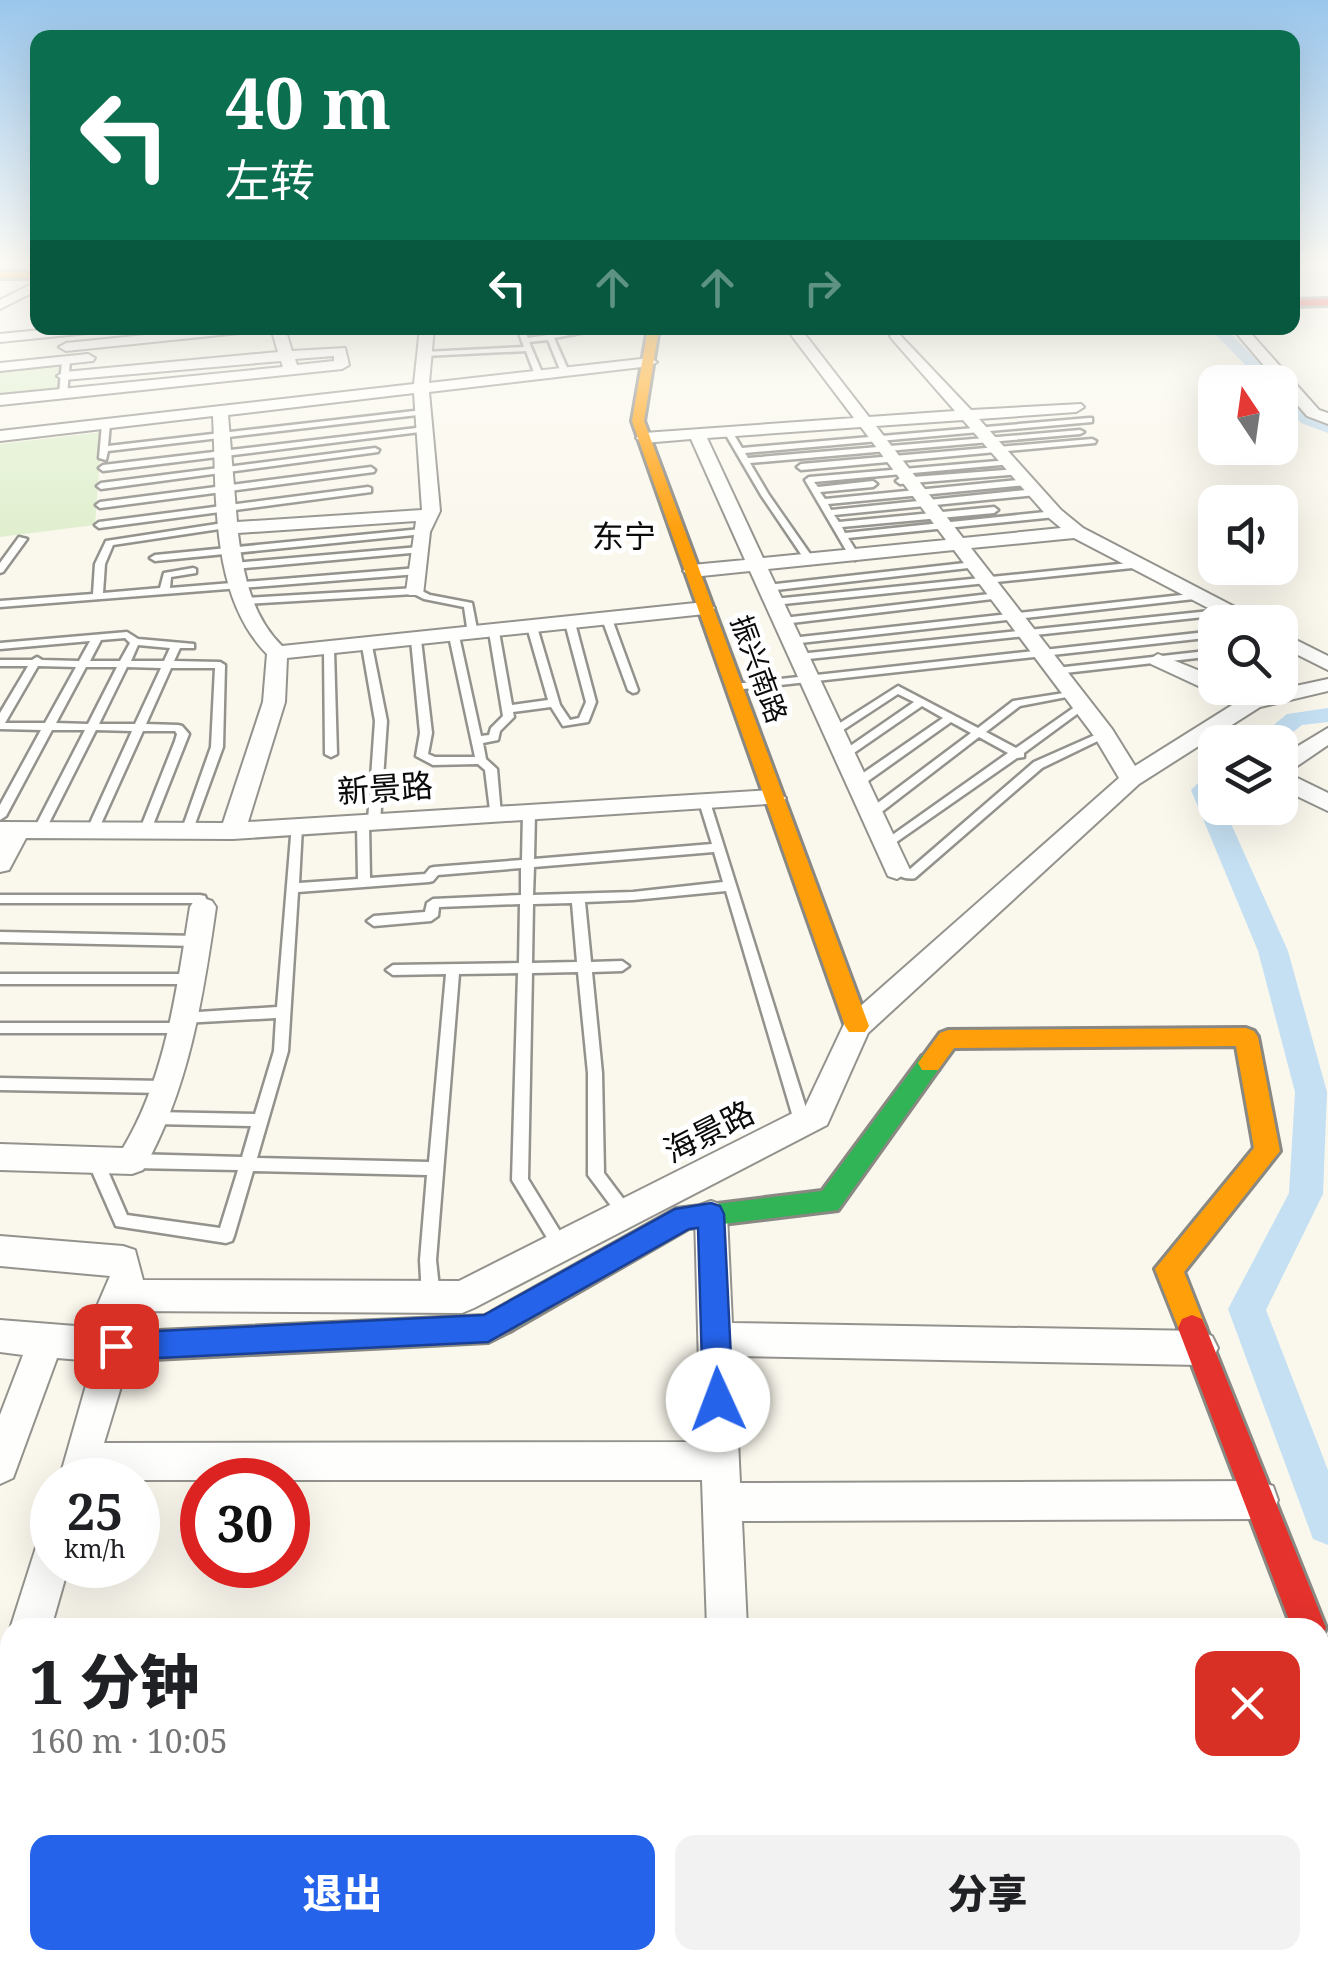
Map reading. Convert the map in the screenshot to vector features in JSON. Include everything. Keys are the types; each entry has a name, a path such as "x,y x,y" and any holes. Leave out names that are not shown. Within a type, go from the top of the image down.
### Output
{"street":[{"path":"0,416 177,352"},
{"path":"0,400 62,394 146,362 192,352"},
{"path":"284,352 288,363"},
{"path":"417,581 422,532 431,511 424,420 425,352"},
{"name":"振兴南路","path":"651,352 638,421 857,1026"},
{"path":"811,352 1104,734 1131,779"},
{"path":"911,352 1013,467 1077,532 1216,605"},
{"path":"1260,352 1313,413 1328,419"},
{"path":"0,354 344,372 540,375 650,362"},
{"path":"146,362 150,419"},
{"path":"0,368 146,362 288,363 344,372"},
{"path":"0,436 220,411 423,371 503,362"},
{"path":"220,411 230,519 264,644 277,654 705,608"},
{"path":"644,438 727,430 906,475 1013,467 1078,416"},
{"path":"696,434 896,870"},
{"path":"230,519 363,519 422,532"},
{"path":"692,571 1077,532"},
{"path":"1298,650 1328,664"},
{"path":"233,831 274,702 277,654"},
{"path":"1158,660 1198,677"},
{"name":"海景路","path":"1298,692 1328,686"},
{"name":"海景路","path":"1226,725 1250,705"},
{"path":"1298,756 1328,735"},
{"name":"海景路","path":"118,1295 462,1297 803,1124 816,1116 857,1026 1131,779 1198,745"},
{"path":"1298,788 1328,803"},
{"name":"新景路","path":"14,827 92,832 233,831 774,798"},
{"path":"0,864 14,827"},
{"path":"0,1157 132,1161 148,1139 181,1023 193,979 203,907"},
{"path":"0,1336 106,1346 488,1328 685,1218 829,1202 948,1039 1246,1037 1267,1151 1170,1269 1305,1618"},
{"path":"711,1214 728,1618"},
{"path":"0,1251 122,1261 127,1277 118,1295 81,1458"},
{"path":"716,1339 1200,1348"},
{"path":"0,1465 46,1340"},
{"path":"160,1470 720,1462"},
{"path":"722,1502 1260,1500"},
{"path":"33,1618 42,1588"}],"lane":[{"path":"423,371 500,352"},
{"path":"530,352 540,375"},
{"path":"556,352 565,372"},
{"path":"62,394 65,368"},
{"path":"855,557 814,490 906,475 1013,467 1092,442 1080,432 1078,416"},
{"path":"0,604 165,590 230,519 378,434 424,420"},
{"path":"155,558 424,420"},
{"path":"106,424 98,525 108,542"},
{"path":"727,430 810,561"},
{"path":"802,467 906,475 1013,467 1080,432"},
{"path":"363,519 378,434"},
{"path":"104,449 230,519 372,470"},
{"path":"230,519 374,450"},
{"path":"742,456 906,475 1013,467"},
{"path":"822,502 906,475 1013,467"},
{"path":"103,468 230,519 417,581 427,598 469,606 463,635 477,740 481,760 491,769 495,815"},
{"path":"828,513 906,475"},
{"path":"836,525 906,475"},
{"path":"842,536 906,475"},
{"path":"102,486 230,519 417,581"},
{"path":"108,542 368,490"},
{"path":"100,505 230,519 422,532"},
{"path":"98,525 230,519 422,532"},
{"path":"0,570 22,538"},
{"path":"98,596 100,564 108,542"},
{"path":"783,622 980,572 1139,564"},
{"path":"165,590 168,575 193,571"},
{"path":"783,622 980,572"},
{"path":"783,622 998,596"},
{"path":"783,622 1013,615 1200,596"},
{"path":"783,622 1026,632 1198,615"},
{"path":"608,619 634,690"},
{"path":"532,627 554,703 567,724 584,720 591,702 570,623"},
{"path":"477,740 494,738 495,730 509,717 494,632"},
{"path":"187,832 218,747 220,665 0,662 5,646 127,635 136,642 190,646"},
{"path":"734,687 1198,636"},
{"path":"14,827 49,726 97,638"},
{"path":"416,640 426,732 422,756 434,761 481,760"},
{"path":"48,642 0,724 174,727 183,734 144,832"},
{"path":"14,827 92,726 136,642"},
{"path":"92,832 176,646"},
{"path":"364,881 380,721 367,646"},
{"path":"329,650 330,754"},
{"path":"1056,671 1198,655"},
{"path":"833,732 898,690 1038,765"},
{"path":"871,814 1017,703 1078,700"},
{"path":"885,846 1016,753 1078,700"},
{"path":"844,755 922,702"},
{"path":"508,709 554,703"},
{"path":"857,783 949,718"},
{"path":"896,870 911,875 1038,765 1104,734"},
{"path":"705,802 803,1124"},
{"path":"529,813 520,1180 561,1246"},
{"path":"95,1160 122,1222 226,1236 281,1050 296,827"},
{"path":"292,888 428,878 434,871 719,848"},
{"path":"374,922 431,916 433,903 578,898 730,886"},
{"path":"578,898 595,1073 596,1174 626,1213"},
{"path":"0,900 200,899 203,907"},
{"path":"0,937 198,941"},
{"path":"393,970 622,966"},
{"path":"431,1297 428,1260 454,969"},
{"path":"0,979 193,979"},
{"path":"0,1028 181,1023 284,1012"},
{"path":"0,1084 163,1087"},
{"path":"154,1118 260,1120"},
{"path":"132,1161 436,1169"}],"green space":[{"path":"60,363 58,392 0,399 0,369"},
{"path":"102,432 95,525 0,537 0,444"}],"waterway":[{"path":"1241,352 1254,365"},
{"path":"1298,410 1307,419 1328,428"},
{"path":"1287,725 1295,719 1328,715"},
{"path":"1219,825 1273,951 1311,1092 1306,1194 1247,1309 1328,1524"}],"traffic: fast":[{"path":"502,1321 685,1217 829,1202 930,1063"}],"traffic: slow":[{"path":"649,352 638,421 857,1026"},
{"path":"930,1063 948,1039 1246,1037 1267,1151 1169,1269 1192,1328"}],"traffic: jam":[{"path":"115,1347 488,1329 502,1321"},
{"path":"1192,1328 1305,1618"}],"district":[{"name":"东宁","path":"624,537"}],"route":[{"path":"116,1346 488,1328 685,1218 711,1214 718,1400"}]}
